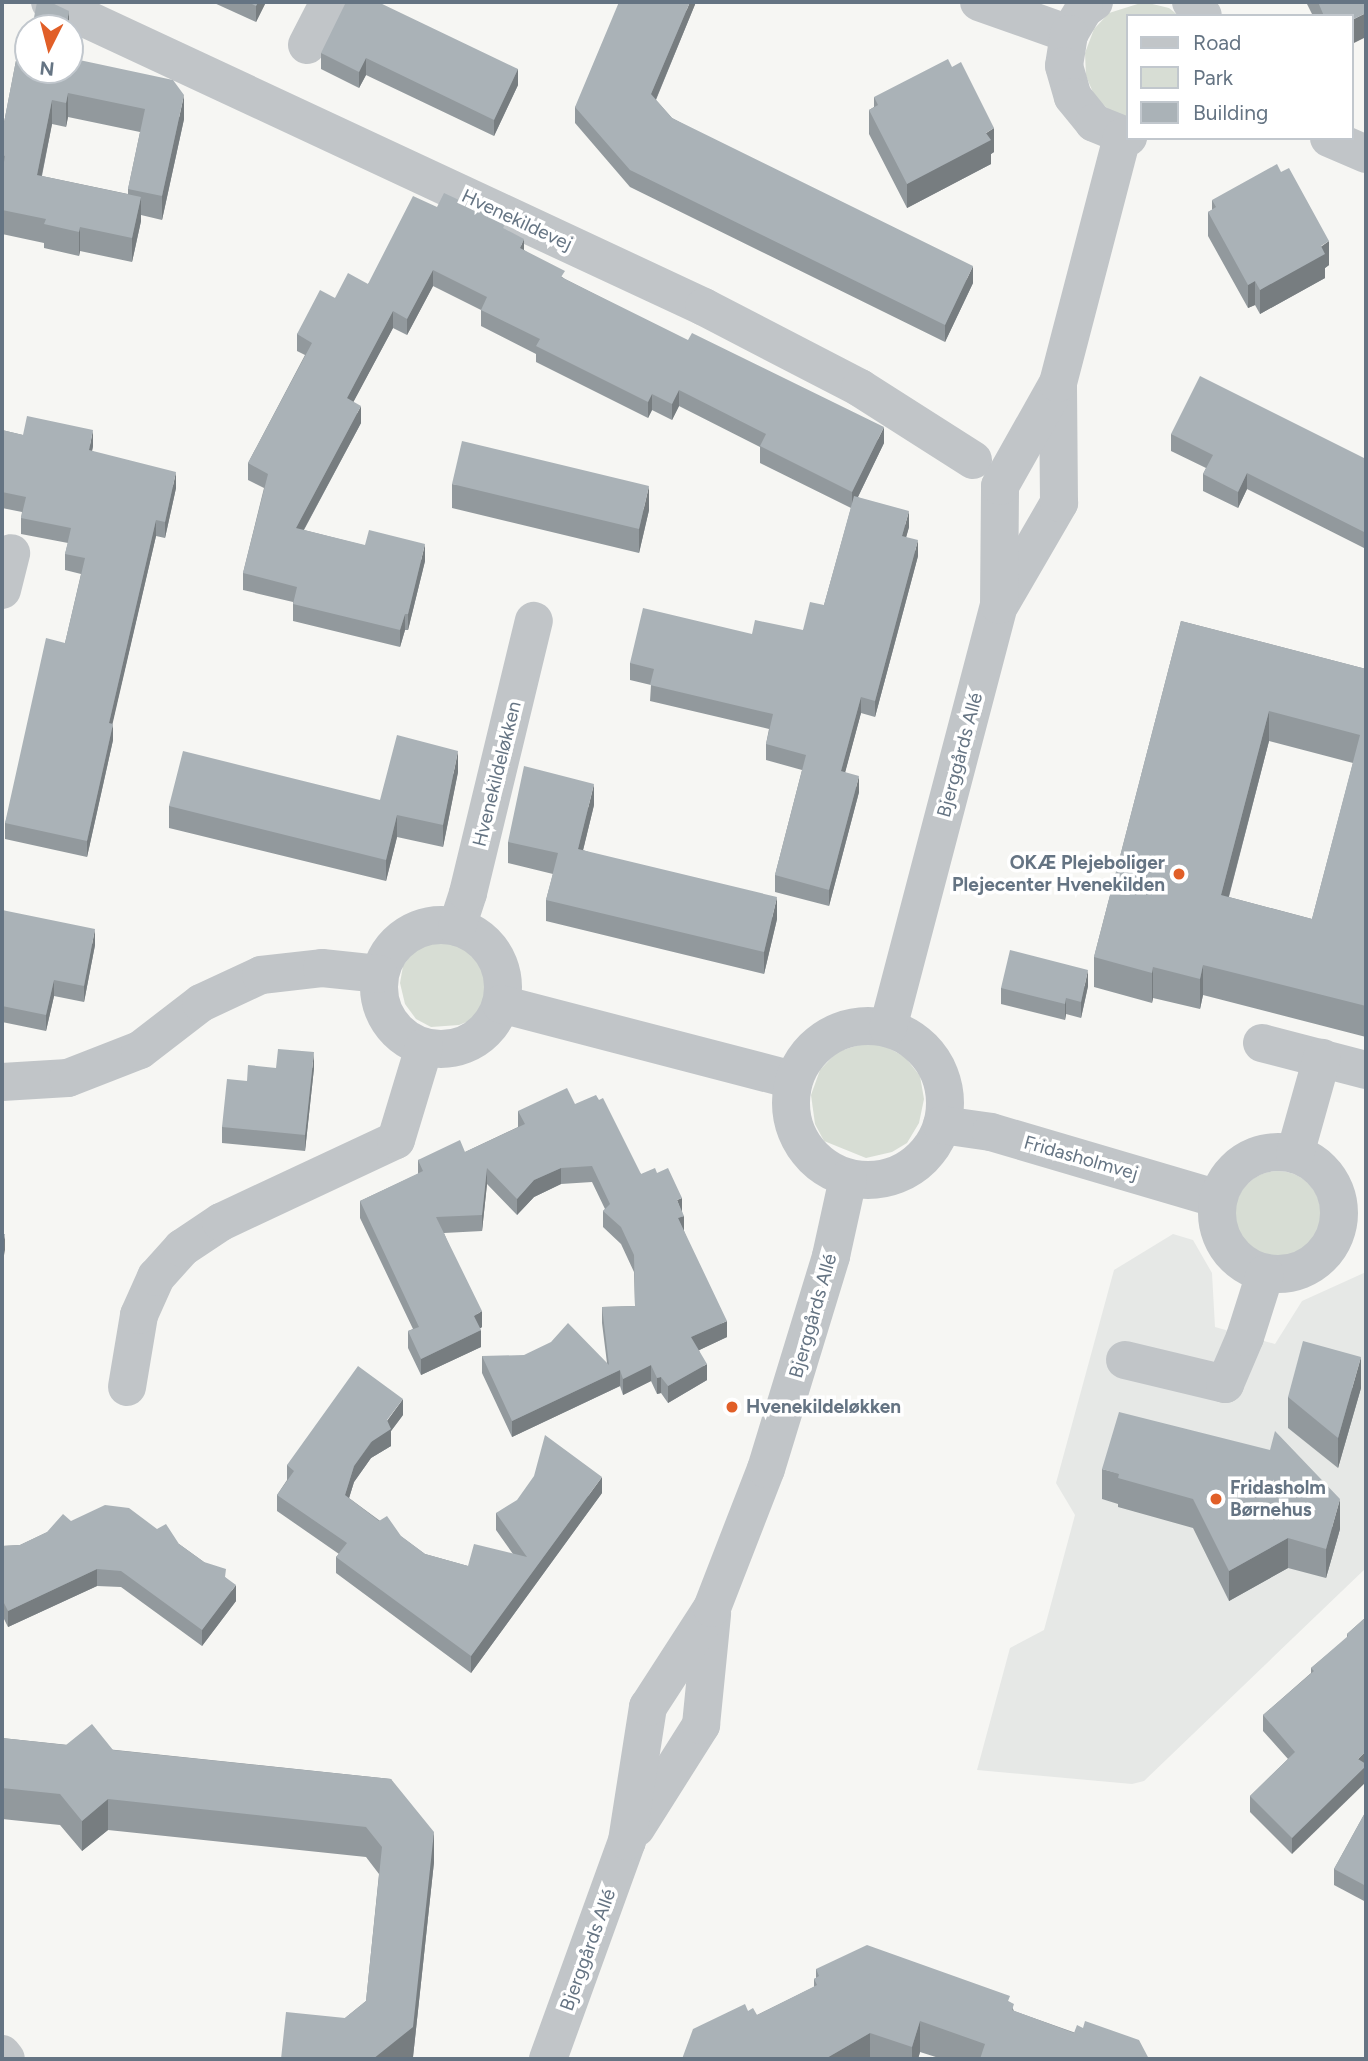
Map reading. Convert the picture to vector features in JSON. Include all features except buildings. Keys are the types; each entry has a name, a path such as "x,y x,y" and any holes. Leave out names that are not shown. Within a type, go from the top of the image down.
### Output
{"street":[{"name":"Hvenekildevej","path":"50,2 704,307 860,388 973,460"},
{"path":"307,45 329,2"},
{"path":"979,2 1069,34"},
{"path":"1094,2 1084,9 1069,34 1064,66 1073,97 1094,123 1126,134"},
{"name":"Bjerggårds Allé","path":"888,1028 999,605 1000,486 1058,383 1136,140"},
{"path":"1334,140 1366,154"},
{"name":"Bjerggårds Allé","path":"999,605 1059,503 1058,383"},
{"path":"2,590 11,553"},
{"name":"Hvenekildeløkken","path":"457,927 468,893 534,621"},
{"path":"437,925 457,927 475,934 490,948 500,965 503,985 501,1004 493,1022 480,1036 463,1046 424,1048 407,1040 392,1027 383,1011 378,993 379,974 387,955 400,939 417,929 437,925"},
{"path":"2,1082 68,1078 140,1049 201,1003 261,975 322,968 379,974"},
{"path":"501,1004 793,1080"},
{"path":"864,1025 888,1028 910,1038 929,1055 941,1077 946,1100 943,1125 933,1147 916,1164 895,1176 872,1181 848,1178 825,1169 807,1152 800,1141 794,1130 790,1105 793,1080 803,1059 820,1041 841,1030 864,1025"},
{"path":"1262,1043 1366,1070"},
{"path":"127,1387 139,1315 156,1277 182,1248 221,1222 396,1140 424,1048"},
{"path":"1295,1154 1322,1058"},
{"name":"Fridasholmvej","path":"943,1125 991,1132 1218,1199"},
{"path":"1275,1152 1295,1154 1311,1161 1325,1173 1353,1227 1333,1242 1321,1258 1304,1269 1285,1275 1265,1273 1247,1267 1232,1254 1221,1238 1217,1219 1218,1199 1226,1181 1239,1166 1256,1156 1275,1152"},
{"name":"Bjerggårds Allé","path":"548,2059 627,1841 648,1707 712,1608 778,1437 831,1256 848,1178"},
{"path":"1125,1360 1225,1384 1245,1337 1265,1273"},
{"name":"Bjerggårds Allé","path":"627,1841 701,1725 712,1608"},
{"path":"2,2054 6,2059"}],"shaded area":[{"name":"Fridasholm Børnehus","path":"1173,1234 1193,1240 1212,1273 1215,1327 1275,1344 1302,1301 1366,1272 1366,1568 1144,1781 1132,1784 977,1770 1010,1648 1044,1630 1075,1515 1056,1483 1114,1270"}],"green space":[{"path":"1144,2 1169,8 1176,14 1126,14 1126,117 1112,113 1095,97 1086,76 1085,53 1094,29 1109,13"},
{"path":"433,941 456,943 473,955 485,972 486,995 474,1019 459,1025 431,1027 416,1019 405,1004 400,983 403,966 414,951"},
{"path":"881,1044 905,1057 920,1076 924,1099 919,1123 907,1143 892,1152 866,1158 824,1141 815,1124 811,1095 820,1070 837,1052 859,1045"},
{"path":"1270,1171 1286,1171 1309,1183 1318,1197 1321,1214 1318,1231 1309,1245 1286,1257 1270,1257 1254,1250 1242,1238 1235,1222 1235,1206 1242,1190 1254,1178"}],"place":[{"name":"OKÆ Plejeboliger Plejecenter Hvenekilden","path":"1179,874"},
{"name":"Hvenekildeløkken","path":"732,1407"},
{"name":"Fridasholm Børnehus","path":"1216,1499"}]}
